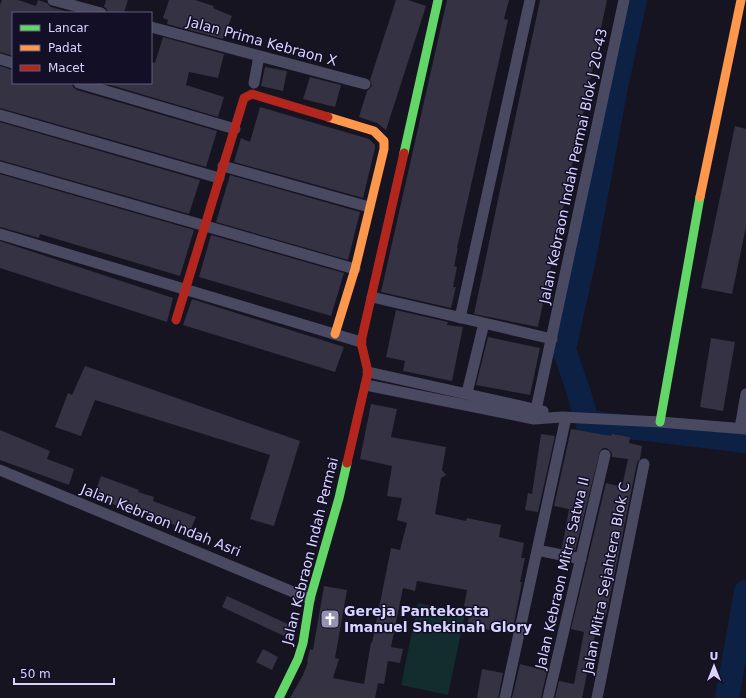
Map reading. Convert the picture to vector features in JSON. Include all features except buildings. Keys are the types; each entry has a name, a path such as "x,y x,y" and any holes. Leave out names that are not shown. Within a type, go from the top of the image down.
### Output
{"street":[{"path":"53,0 97,12"},
{"path":"438,0 361,342 368,372 467,393 535,414"},
{"path":"460,318 530,0"},
{"name":"Jalan Kebraon Indah Permai Blok J 20-43","path":"552,339 624,0"},
{"path":"660,422 702,187 741,0"},
{"name":"Jalan Prima Kebraon X","path":"152,27 365,84"},
{"path":"254,83 259,56"},
{"path":"0,60 12,63"},
{"path":"82,84 234,129"},
{"path":"176,320 244,98 248,95 256,95 374,131 384,141 384,149 355,269 335,334"},
{"path":"0,114 219,178"},
{"path":"223,166 369,207"},
{"path":"0,167 355,269"},
{"path":"0,234 361,342"},
{"path":"372,297 552,339 535,414"},
{"path":"467,393 484,323"},
{"name":"Jalan Kebraon Indah Permai","path":"279,698 302,648 310,599 339,498 368,372"},
{"path":"417,395 418,383"},
{"path":"366,385 417,395 566,418 660,422 743,429 746,394"},
{"path":"505,698 566,418"},
{"name":"Jalan Kebraon Mitra Satwa II","path":"548,698 605,455"},
{"name":"Jalan Mitra Sejahtera Blok C","path":"597,698 644,464"},
{"name":"Jalan Kebraon Indah Asri","path":"0,470 310,599"},
{"path":"537,550 581,559"}],"green space":[{"path":"418,603 465,613 448,695 401,685"}],"waterway":[{"path":"635,0 616,86 585,254 564,349 587,422 746,441"},
{"path":"727,698 746,592"}],"traffic: fast":[{"path":"404,153 438,0"},
{"path":"660,422 700,197"},
{"path":"279,698 298,659 303,643 310,599 339,498 347,463"}],"traffic: slow":[{"path":"700,197 741,0"},
{"path":"328,117 374,131 384,141 384,149 355,269 335,334"}],"traffic: jam":[{"path":"176,320 244,98 252,94 328,117"},
{"path":"347,463 368,372 361,342 404,153"}],"place":[{"name":"Gereja Pantekosta Imanuel Shekinah Glory","path":"330,619"}]}
